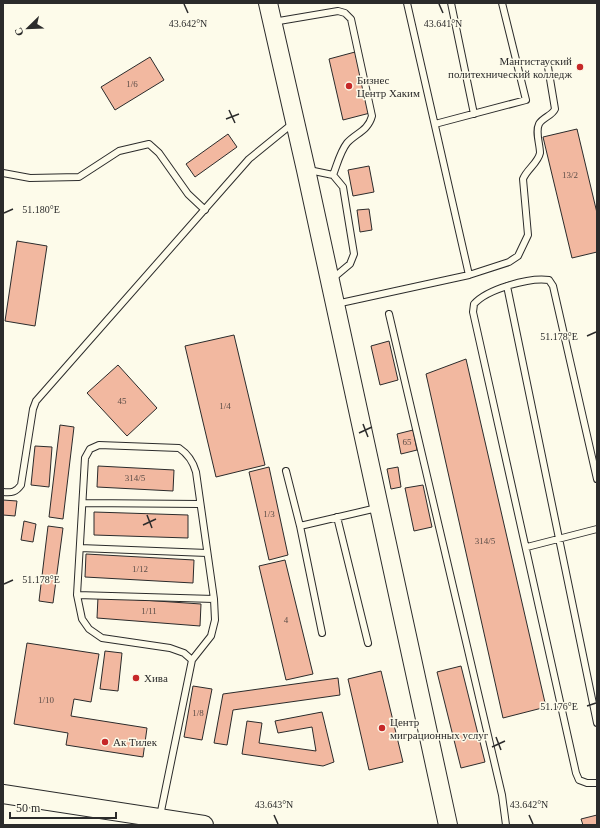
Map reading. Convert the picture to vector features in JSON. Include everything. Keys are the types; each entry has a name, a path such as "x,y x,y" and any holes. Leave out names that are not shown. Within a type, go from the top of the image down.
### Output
{"main road":[{"path":"268,3 294,123 306,170 329,282 448,825"},
{"path":"3,794 136,818 160,818 204,825"}],"lane":[{"path":"407,3 469,275"},
{"path":"451,3 474,114"},
{"path":"435,124 526,100 502,3"},
{"path":"272,23 338,11 345,12 351,19 372,116 370,124 348,143 340,156 333,176"},
{"path":"334,304 469,275 509,262 518,256 528,235 523,179 526,172 538,158 540,152 538,127 540,123 554,112 555,109 548,67"},
{"path":"3,492 11,493 17,490 21,485 33,410 36,401 249,159 294,123"},
{"path":"3,172 30,178 79,177 119,151 149,144 159,153 188,194 205,210"},
{"path":"306,170 333,176 343,187 354,254 350,264 329,282"},
{"path":"597,479 553,286 550,280 542,279 506,286 478,299 474,304 473,312 527,547 576,773 579,780 587,783 597,783"},
{"path":"506,286 597,723"},
{"path":"389,314 502,795 506,825"},
{"path":"160,818 192,660 211,636 215,620 214,599 199,504 196,472 193,462 187,453 179,448 99,445 90,450 86,458 77,594 82,619 89,629 102,638 170,648 184,653 192,660"},
{"path":"286,471 300,526 322,633"},
{"path":"83,504 199,504"},
{"path":"300,526 378,507"},
{"path":"337,517 368,642"},
{"path":"527,547 597,529"},
{"path":"80,548 207,553"},
{"path":"77,594 214,599"}],"building":[{"name":"Бизнес Центр Хаким","path":"355,52 370,113 343,120 329,59"},
{"path":"150,57 164,80 115,110 101,87"},
{"path":"577,129 597,213 597,252 572,258 543,137"},
{"path":"228,134 237,147 195,177 186,164"},
{"path":"369,166 374,192 353,196 348,170"},
{"path":"369,209 372,230 360,232 357,210"},
{"path":"17,241 47,246 35,326 5,321"},
{"path":"234,335 265,465 216,477 185,346"},
{"path":"389,341 398,380 380,385 371,346"},
{"path":"466,359 546,707 503,718 426,374"},
{"path":"118,365 157,408 127,436 87,393"},
{"path":"60,425 74,427 63,519 49,517"},
{"path":"413,430 417,450 401,454 397,434"},
{"path":"35,446 52,447 49,487 31,485"},
{"path":"98,466 174,470 173,491 97,487"},
{"path":"269,467 288,555 269,560 249,472"},
{"path":"398,467 401,487 391,489 387,469"},
{"path":"423,485 432,527 414,531 405,488"},
{"path":"3,500 17,501 15,516 3,515"},
{"path":"94,512 188,515 188,538 94,535"},
{"path":"24,521 36,524 33,542 21,540"},
{"path":"48,526 63,528 53,603 39,601"},
{"path":"86,554 194,560 193,583 85,577"},
{"path":"285,560 313,674 286,680 259,566"},
{"path":"98,597 201,604 200,626 97,618"},
{"path":"27,643 99,654 91,702 74,699 71,716 147,728 143,757 66,745 68,733 14,724"},
{"path":"105,651 122,653 118,691 100,689"},
{"path":"461,666 485,762 461,768 437,672"},
{"path":"381,671 403,762 369,770 348,679"},
{"path":"338,678 340,695 233,710 227,745 214,743 223,694"},
{"path":"193,686 212,689 202,740 184,737"},
{"path":"322,712 334,762 323,766 242,754 247,721 262,723 259,743 316,751 312,727 278,733 275,721"},
{"path":"597,815 597,825 583,825 581,819"}],"place":[{"name":"Мангистауский политехнический колледж","path":"580,67"},
{"name":"Бизнес Центр Хаким","path":"349,86"},
{"name":"Хива","path":"136,678"},
{"name":"Центр миграционных услуг","path":"382,728"},
{"name":"Ак Тилек","path":"105,742"}]}
